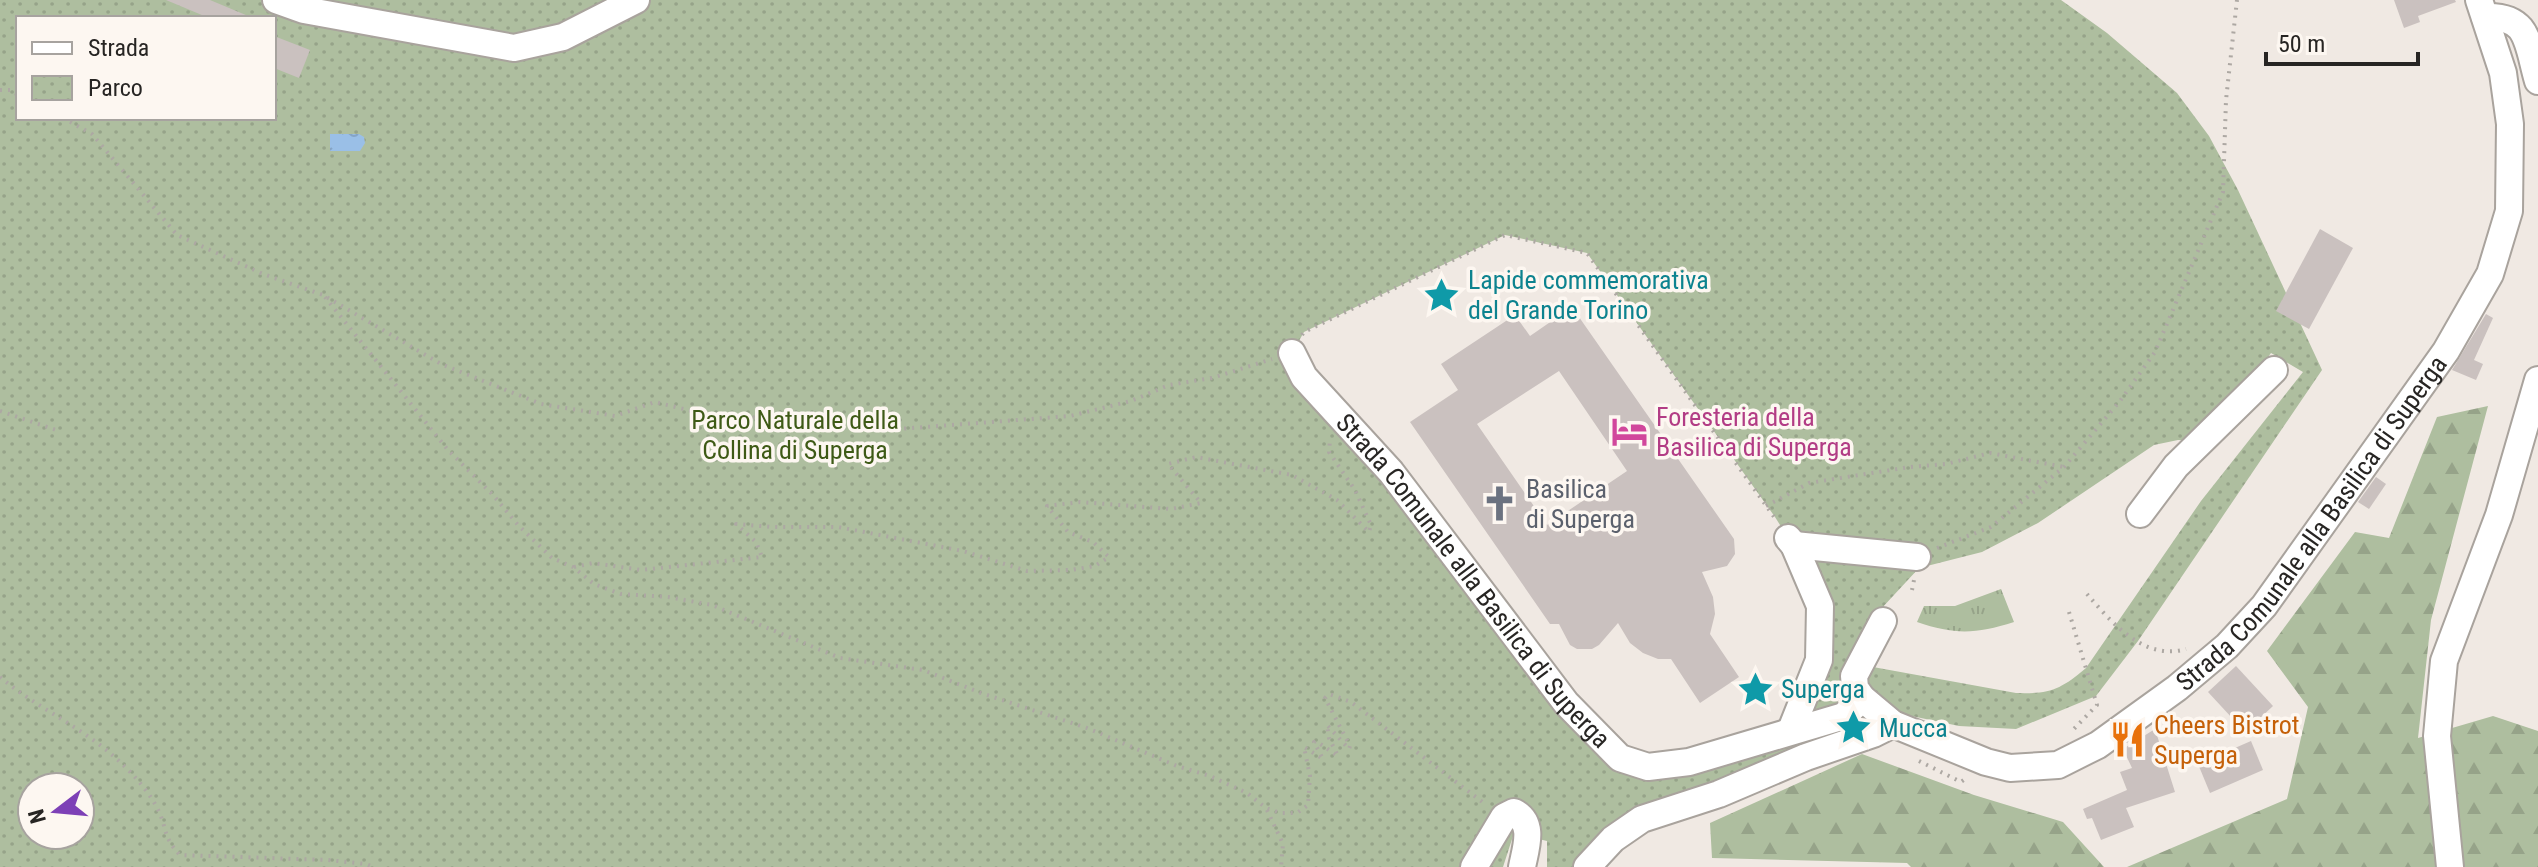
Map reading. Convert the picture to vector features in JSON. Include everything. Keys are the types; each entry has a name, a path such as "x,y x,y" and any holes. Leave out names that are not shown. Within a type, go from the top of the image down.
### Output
{"street":[{"path":"276,0 304,10 514,48 563,37 636,0"},
{"path":"2482,8 2504,16 2521,28 2538,81"},
{"name":"Strada Comunale alla Basilica di Superga","path":"1292,353 1304,377 1391,472 1566,703 1620,758 1648,767 1689,762 1855,706 1986,762 2010,768 2058,765 2098,745 2177,688 2227,646 2264,606 2446,351 2490,274 2509,211 2510,124 2503,73 2482,8"},
{"path":"2140,514 2176,466 2274,370"},
{"path":"2450,866 2437,736 2444,661 2499,515 2538,380"},
{"path":"1785,533 1820,606 1819,660 1791,730"},
{"path":"1785,533 1917,557"},
{"path":"1855,706 1854,676 1883,621"},
{"path":"1819,660 1859,665"},
{"path":"1587,867 1613,839 1642,819 1697,803 1893,724"},
{"path":"1474,867 1504,817 1514,812 1525,820 1528,829 1522,867"}],"path":[{"path":"1912,590 1917,557 1991,527 2064,467 2120,401 2155,352 2223,192 2226,100 2237,0"},
{"path":"67,120 92,134 177,235 263,274 323,295 441,364 541,404 615,416 655,402 700,413 899,429 1070,416 1131,401 1169,385 1212,378 1292,353 1304,332 1505,235 1587,253 1785,533"},
{"path":"323,295 448,450 552,558 573,567 594,584 621,594 668,597 712,605 840,658 923,670 1087,728 1177,766 1210,776 1280,813 1297,813 1308,805 1310,776 1304,747 1323,759 1316,741 1338,756 1329,738 1327,725 1349,749 1325,698 1329,694 1351,702 1504,817"},
{"path":"0,411 59,431"},
{"path":"573,567 593,563 641,570 762,557 756,542 736,524 838,527 963,551 1027,571 1095,566 1109,557 1093,542 1068,532 1047,506 1080,502 1171,509 1201,503 1168,464 1196,457 1292,475 1337,500 1369,532 1371,525 1355,490 1329,452 1330,436 1339,415"},
{"path":"1766,506 1809,483 1946,464 1990,453 2064,467"},
{"path":"2087,594 2114,625 2159,652 2172,653 2193,647"},
{"path":"2061,735 2072,731 2097,705 2069,612"},
{"path":"0,677 88,735 122,763 158,809 168,842 180,855 328,860 373,867"},
{"path":"1266,808 1283,844 1281,867"}],"green space":[{"name":"Parco Naturale della Collina di Superga","path":"0,0 2061,0 2107,33 2177,93 2209,136 2238,190 2322,370 2138,641 2096,696 2016,729 1959,726 1902,714 1862,718 1615,842 1601,867 1547,867 1547,841 1514,833 1503,867 0,867","holes":["1505,235 1587,253 1775,517 1820,606 1791,730 1648,767 1566,703 1292,353 1304,332","2271,353 2303,372 2201,501 2086,668 2069,681 2038,693 2016,693 1873,667 1868,623 1919,568 1982,552 2038,523 2154,445 2178,440 2205,441"]},
{"path":"2488,406 2431,620 2418,738 2493,716 2538,731 2538,867 2127,867 2287,799 2308,707 2267,651 2355,532 2389,538 2437,417"},
{"path":"2001,589 2014,622 1966,631 1917,622 1924,606 1955,606"},
{"path":"1862,754 1974,795 2063,822 2104,867 1911,867 1907,863 1712,858 1710,823"}],"water":[{"path":"330,134 359,134 364,137 365,143 360,151 330,151"}],"building":[{"path":"166,0 210,0 248,16 204,16"},
{"path":"2394,0 2456,2 2418,16 2420,22 2404,28"},
{"path":"276,37 310,50 299,78 276,69"},
{"path":"2320,229 2353,248 2309,329 2276,311"},
{"name":"Basilica di Superga","path":"1572,307 1734,539 1735,554 1727,566 1702,572 1713,597 1715,614 1710,634 1739,677 1700,703 1671,659 1658,659 1643,653 1630,643 1618,623 1592,649 1577,649 1570,645 1559,624 1550,624 1410,422 1458,390 1441,364 1515,315 1530,336","holes":["1559,371 1627,471 1547,525 1477,424"]},
{"path":"2486,314 2493,318 2474,360 2483,364 2476,380 2452,370"},
{"path":"2376,477 2386,484 2369,509 2358,502"},
{"path":"2236,666 2273,706 2245,732 2208,692"},
{"path":"2155,729 2175,792 2126,808 2134,827 2101,840 2092,818 2087,819 2083,809 2127,790 2120,772 2132,768 2123,749"},
{"path":"2251,741 2263,770 2210,793 2198,764"}],"place":[{"name":"Lapide commemorativa del Grande Torino","path":"1442,295"},
{"name":"Foresteria della Basilica di Superga","path":"1630,432"},
{"name":"Basilica di Superga","path":"1500,504"},
{"name":"Superga","path":"1755,689"},
{"name":"Mucca","path":"1853,728"},
{"name":"Cheers Bistrot Superga","path":"2128,740"}]}
